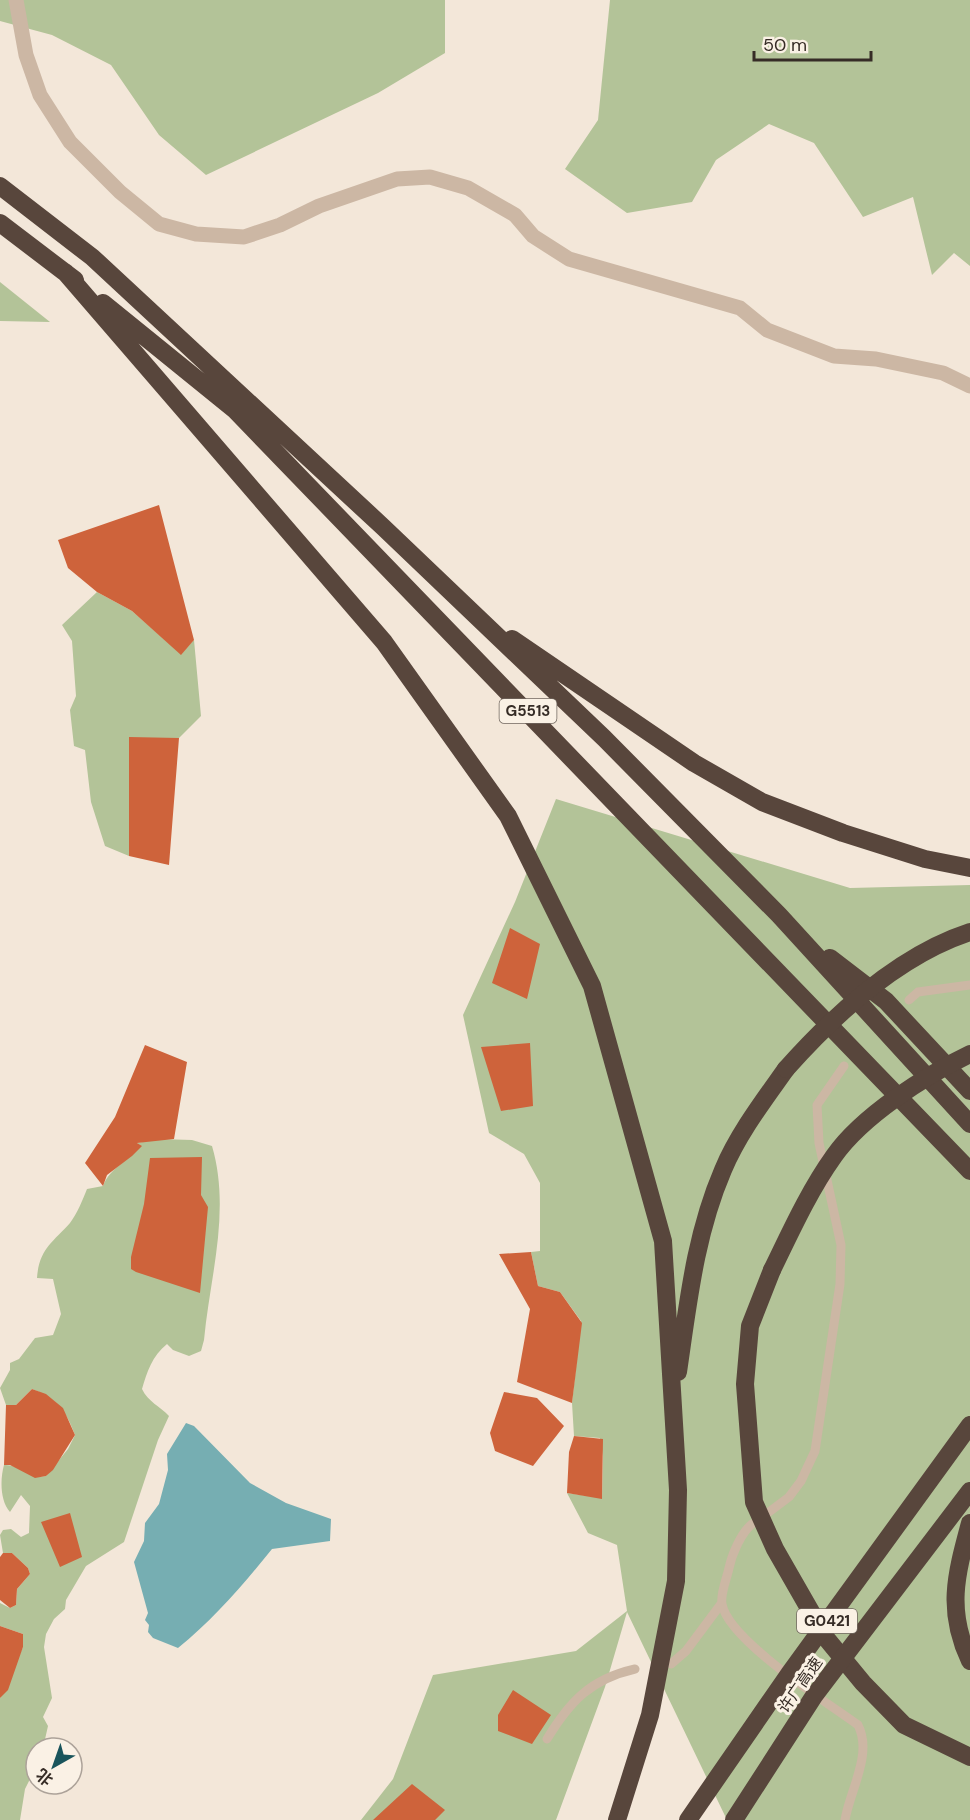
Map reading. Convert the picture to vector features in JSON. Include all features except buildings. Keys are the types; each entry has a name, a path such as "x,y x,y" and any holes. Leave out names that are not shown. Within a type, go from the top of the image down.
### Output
{"highway":[{"name":"G5513","path":"0,186 92,257 604,738 790,927 970,1124"},
{"name":"G5513","path":"0,223 65,272 235,410 970,1171"},
{"path":"65,272 384,642 508,816 592,986 663,1241 678,1490 676,1581 650,1715 617,1820"},
{"path":"471,611 694,763 762,802 843,833 926,859 970,868"},
{"path":"790,927 886,1001 970,1091"},
{"path":"672,1413 695,1256 723,1170 757,1109 786,1069 820,1031 856,999 911,960 970,932"},
{"path":"970,1054 940,1068 880,1109 835,1154 800,1212 772,1270 750,1326 745,1384 754,1502 775,1549 826,1638 863,1683 904,1725 970,1757"},
{"name":"G0421","path":"688,1820 865,1567 970,1425"},
{"name":"许广高速","path":"734,1820 814,1696 970,1491"},
{"path":"970,1523 955,1578 955,1611 964,1648 970,1661"}],"street":[{"path":"16,0 26,56 46,105 70,142 120,192 159,224 196,234 244,237 280,225 319,206 397,179 430,177 468,189 515,215 533,237 569,259 740,308 767,330 834,356 876,359 943,373 970,386"}],"lane":[{"path":"909,1000 918,992 970,985"},
{"path":"770,1512 789,1497 801,1481 815,1451 840,1284 841,1245 819,1143 817,1105 844,1066"},
{"path":"671,1664 686,1651 722,1604 731,1560 747,1528 752,1524"},
{"path":"722,1604 731,1624 762,1655 858,1725 864,1736 863,1756 845,1820"},
{"path":"547,1738 565,1709 593,1684 635,1668"}],"green space":[{"path":"0,0 445,0 445,53 378,93 206,175 159,135 111,65 52,35 0,21"},
{"path":"610,0 970,0 970,266 954,253 932,275 913,197 863,217 814,143 769,124 716,160 692,202 627,213 565,169 598,120"},
{"path":"0,282 50,322 0,321"},
{"path":"97,592 132,611 181,654 194,640 201,716 179,738 130,738 129,856 105,846 91,802 85,750 74,746 70,710 76,696 72,641 62,625"},
{"path":"556,799 850,888 970,885 970,1820 727,1820 627,1612 605,1687 556,1820 361,1820 393,1779 433,1675 576,1651 627,1611 617,1545 588,1533 567,1493 602,1498 603,1456 600,1438 574,1436 572,1403 581,1321 560,1292 538,1286 531,1252 540,1251 540,1183 524,1154 489,1133 463,1015 515,902"},
{"path":"159,1139 192,1140 212,1146 220,1195 217,1243 204,1340 201,1351 189,1356 173,1350 167,1344 157,1354 148,1370 142,1389 151,1401 169,1416 158,1440 124,1542 86,1566 66,1600 65,1609 54,1619 46,1634 44,1647 52,1698 43,1717 48,1726 46,1736 24,1736 24,1795 20,1820 0,1820 0,1698 23,1647 23,1634 0,1626 0,1603 10,1608 16,1605 17,1589 30,1574 28,1568 12,1553 3,1553 0,1535 3,1530 11,1529 21,1537 29,1533 30,1506 21,1495 10,1512 3,1496 4,1465 10,1465 35,1475 46,1476 68,1449 75,1435 64,1412 48,1396 32,1389 16,1405 6,1405 0,1388 10,1370 10,1363 19,1359 35,1338 53,1335 61,1314 53,1279 37,1278 44,1253 73,1219 87,1189 103,1186 114,1170 141,1146 137,1143"}],"water":[{"path":"186,1423 194,1426 250,1483 286,1503 331,1519 330,1541 272,1549 228,1601 178,1648 153,1638 148,1632 149,1625 145,1620 148,1613 134,1562 144,1541 145,1523 159,1504 168,1470 167,1454"}]}
